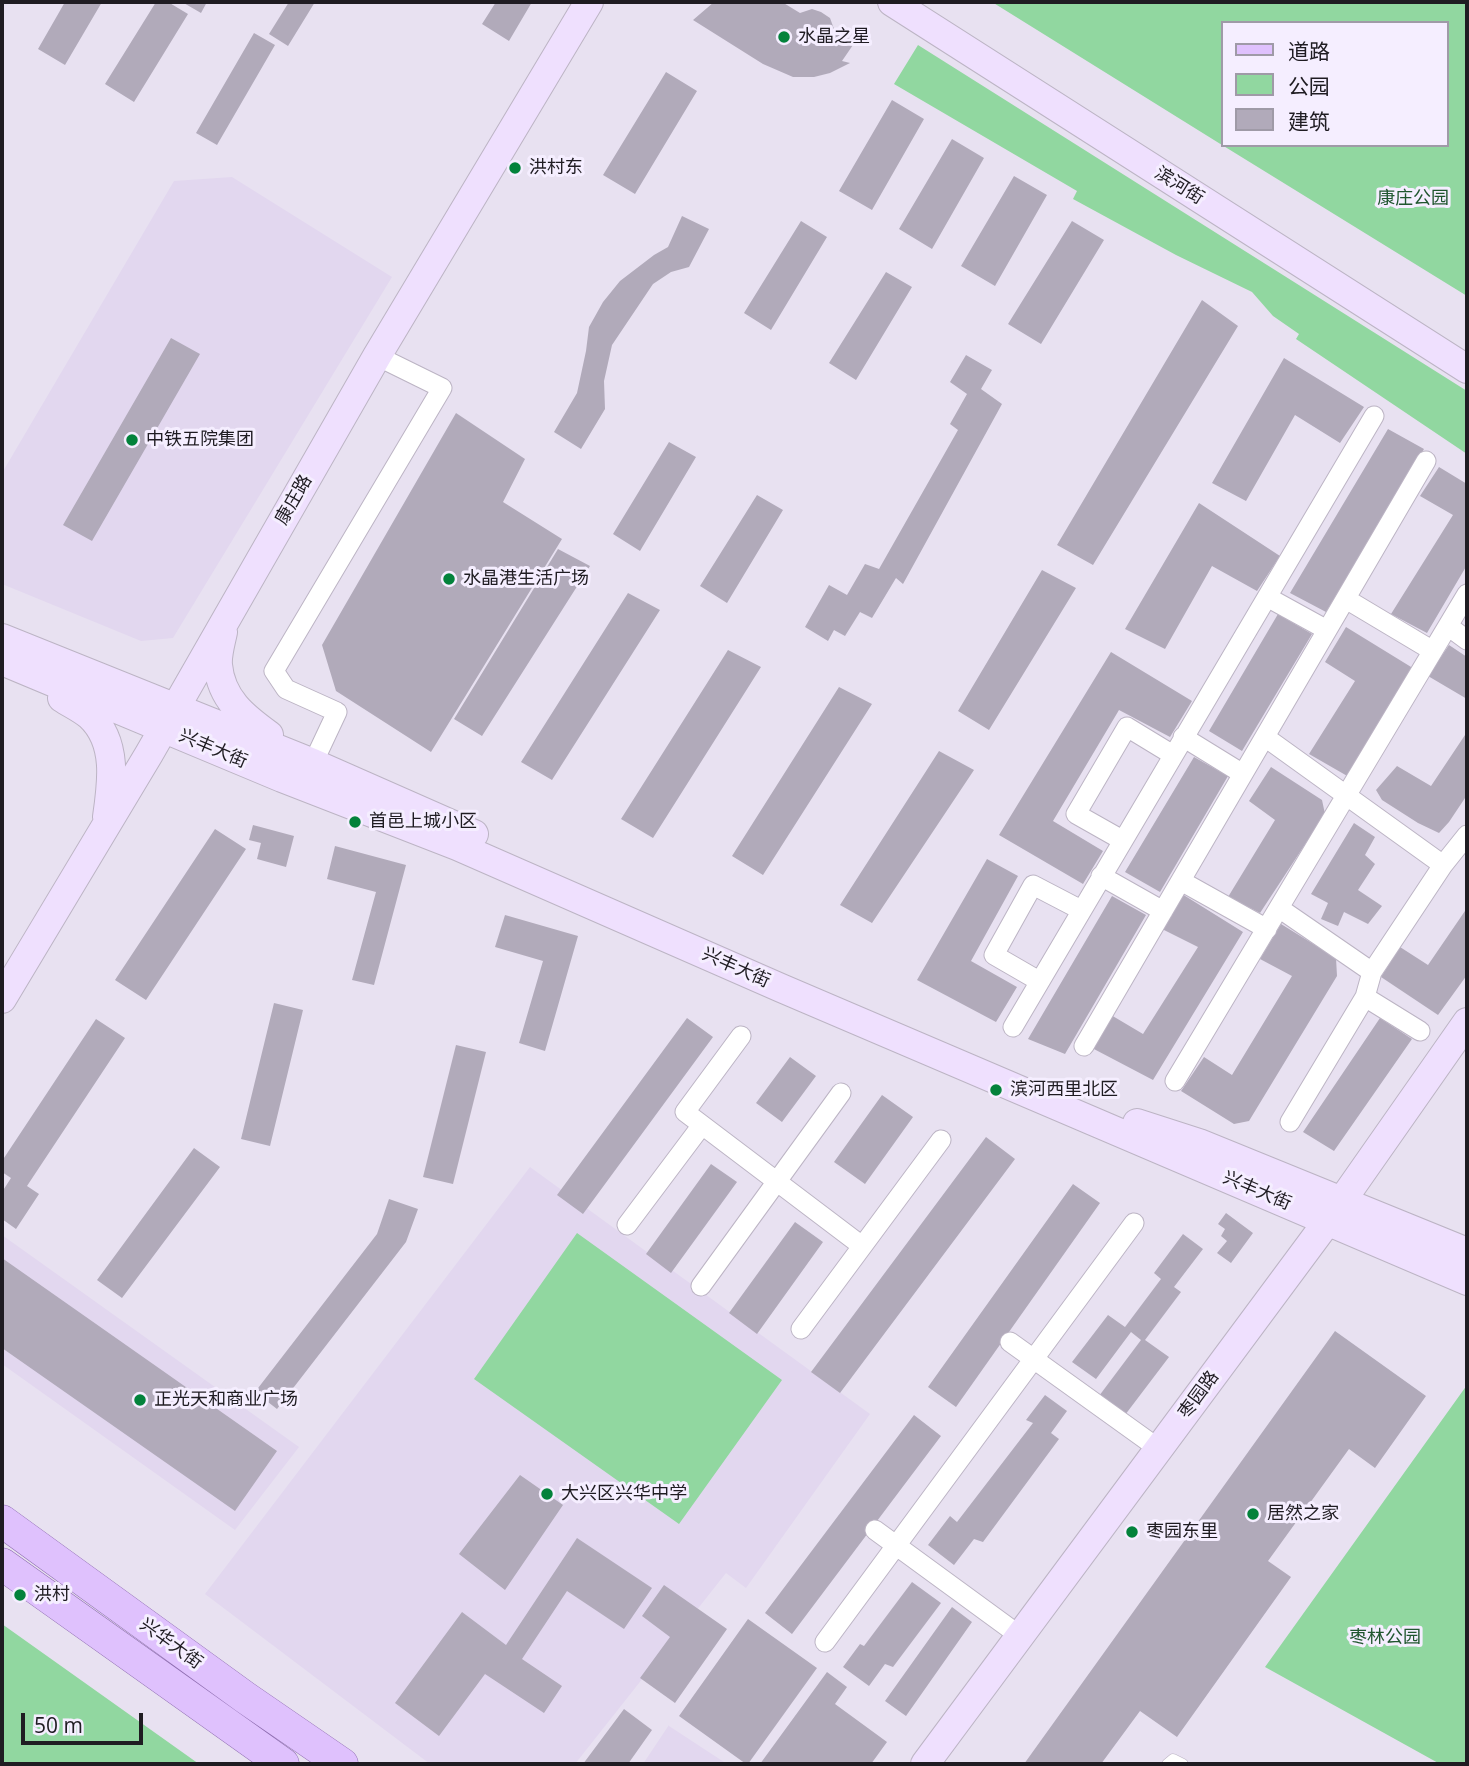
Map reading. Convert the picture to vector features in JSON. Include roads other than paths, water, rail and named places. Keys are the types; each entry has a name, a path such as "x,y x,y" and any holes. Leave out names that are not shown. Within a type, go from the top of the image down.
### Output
{"main road":[{"name":"康庄路","path":"2,999 169,718 377,356 589,2"},
{"name":"滨河街","path":"892,2 1467,369"},
{"path":"226,617 217,663 223,686 242,715 306,761"},
{"name":"兴丰大街","path":"2,638 169,718 282,778 457,846 781,988 1334,1212 1467,1252"},
{"name":"兴丰大街","path":"2,661 43,678 306,761 1128,1119 1199,1143 1467,1281"},
{"path":"43,678 57,694 90,716 105,735 112,765 105,827"},
{"name":"枣园路","path":"925,1764 1334,1212 1467,1022"},
{"name":"兴华大街","path":"2,1521 246,1699 342,1764"},
{"name":"兴华大街","path":"2,1564 283,1764"}],"street":[{"path":"306,761 337,712 286,689 274,671 442,388 377,356"},
{"path":"1013,1027 1374,416"},
{"path":"1084,1046 1426,461"},
{"path":"1175,1081 1467,594"},
{"path":"1267,597 1327,631"},
{"path":"1346,599 1433,651"},
{"path":"1448,626 1467,640"},
{"path":"1122,840 1076,814 1127,727 1173,755"},
{"path":"1184,737 1243,774"},
{"path":"1265,737 1443,865"},
{"path":"1290,1122 1365,997 1372,972 1443,865 1467,838"},
{"path":"1101,876 1163,911"},
{"path":"1181,881 1266,929"},
{"path":"1039,981 994,955 1033,885 1080,910"},
{"path":"1279,908 1372,972"},
{"path":"1365,997 1420,1031"},
{"path":"741,1036 685,1112 862,1246"},
{"path":"701,1286 841,1093"},
{"path":"626,1225 702,1125"},
{"path":"801,1329 941,1140"},
{"path":"825,1642 1134,1223"},
{"path":"1010,1342 1159,1449"},
{"path":"875,1530 1020,1636"}],"lane":[{"path":"1167,1764 1173,1759 1183,1764"}],"place":[{"name":"水晶之星","path":"784,37"},
{"name":"洪村东","path":"515,168"},
{"name":"中铁五院集团","path":"132,440"},
{"name":"水晶港生活广场","path":"449,579"},
{"name":"首邑上城小区","path":"355,822"},
{"name":"滨河西里北区","path":"996,1090"},
{"name":"正光天和商业广场","path":"140,1400"},
{"name":"大兴区兴华中学","path":"547,1494"},
{"name":"居然之家","path":"1253,1514"},
{"name":"枣园东里","path":"1132,1532"},
{"name":"洪村","path":"20,1595"}],"park label":[{"name":"康庄公园","path":"1413,199"},
{"name":"枣林公园","path":"1385,1638"}]}
